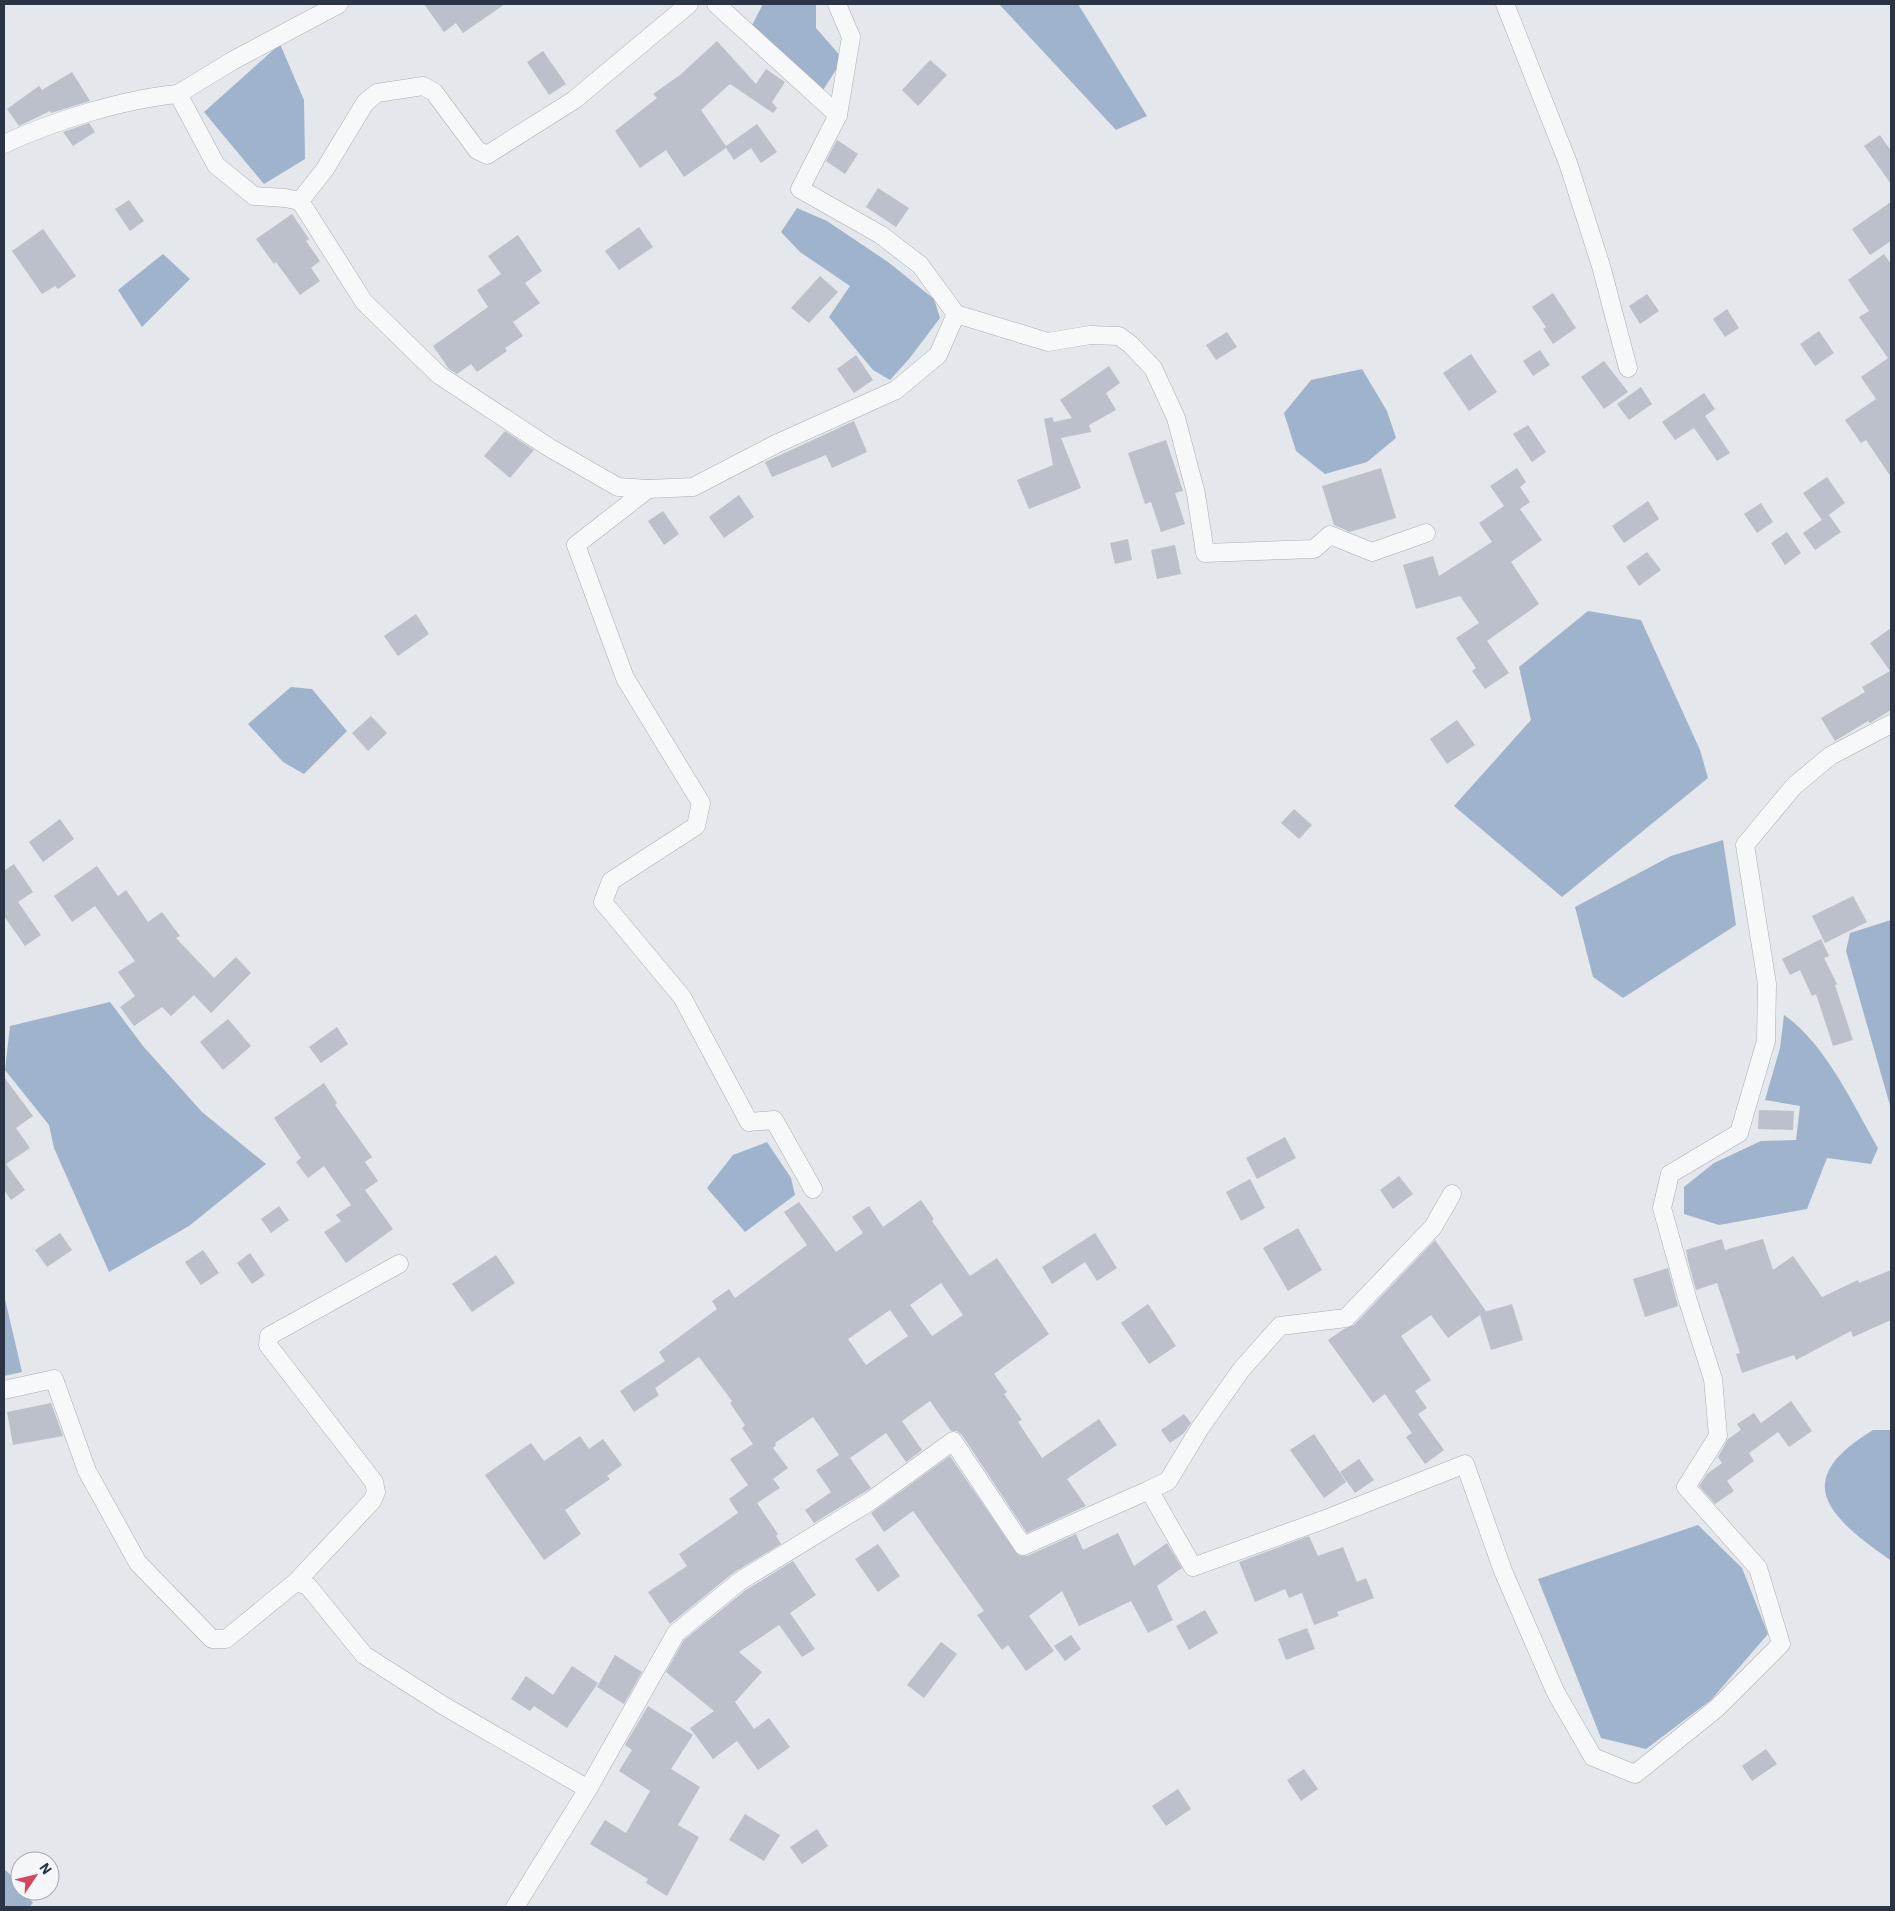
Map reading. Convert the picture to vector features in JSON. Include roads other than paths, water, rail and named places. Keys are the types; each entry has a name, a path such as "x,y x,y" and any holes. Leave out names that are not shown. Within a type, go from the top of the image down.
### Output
{"street":[{"path":"4,144 30,132 104,110 161,95 178,94 232,62 339,4"},
{"path":"300,201 326,169 365,103 377,93 423,86 434,92 477,150 487,155 574,100 689,4"},
{"path":"716,4 838,115"},
{"path":"837,4 852,37 838,115 800,190 881,235 920,265 956,314 1005,331 1048,342 1099,335 1119,336 1130,344 1153,368 1176,418 1196,494 1205,553 1314,549 1330,535 1372,552 1426,534"},
{"path":"1505,4 1568,163 1600,266 1628,368"},
{"path":"178,94 216,165 254,196 300,201 364,302 440,375 550,448 618,487 693,486 776,444 896,390 938,355 956,314"},
{"path":"648,488 576,545 625,678 701,804 696,826 610,880 603,902 682,996 749,1122 774,1120 813,1189"},
{"path":"1149,1490 1193,1566 1323,1520 1465,1464 1503,1571 1556,1692 1593,1757 1635,1774 1717,1708 1781,1644 1758,1568 1705,1511 1686,1487 1718,1436 1713,1379 1662,1208 1670,1174 1739,1134 1766,1041 1767,984 1744,845 1794,786 1830,756 1891,724"},
{"path":"515,1907 588,1789 676,1633 740,1581 869,1502 954,1441 1024,1546 1168,1481 1200,1428 1241,1370 1280,1326 1346,1318 1433,1227 1452,1194"},
{"path":"4,1390 54,1379 87,1470 138,1563 212,1639 226,1639 296,1582 372,1501 376,1492 374,1482 268,1345 269,1336 399,1264"},
{"path":"296,1582 308,1586 364,1656 444,1706 588,1789"}],"water":[{"path":"763,4 816,4 816,28 843,59 823,90 748,33"},
{"path":"999,4 1078,4 1147,116 1116,130"},
{"path":"280,44 304,100 305,159 264,184 204,112"},
{"path":"797,208 827,221 888,262 934,299 940,318 909,359 890,380 873,370 829,317 850,286 800,252 781,232"},
{"path":"163,254 190,279 142,327 118,290"},
{"path":"1362,369 1387,411 1396,438 1367,462 1325,474 1296,451 1284,413 1311,380"},
{"path":"1588,611 1641,620 1700,750 1708,778 1562,897 1454,806 1531,720 1519,667"},
{"path":"291,687 312,689 347,731 304,774 283,762 248,724"},
{"path":"1723,840 1736,925 1623,998 1593,977 1575,907 1671,856"},
{"path":"1891,920 1891,1109 1846,951 1850,933"},
{"path":"110,1002 143,1046 202,1112 266,1164 189,1226 109,1272 54,1148 49,1125 5,1070 10,1026"},
{"path":"1784,1015 1813,1042 1837,1076 1878,1148 1871,1164 1827,1158 1807,1209 1719,1225 1684,1214 1684,1187 1714,1163 1761,1141 1796,1140 1800,1106 1765,1100 1780,1048"},
{"path":"767,1142 791,1178 795,1195 745,1232 707,1188 733,1155"},
{"path":"4,1295 22,1372 4,1376"},
{"path":"1873,1430 1891,1430 1890,1560 1849,1528 1835,1513 1827,1498 1825,1482 1832,1466 1847,1448"},
{"path":"1698,1525 1742,1568 1768,1634 1711,1700 1646,1749 1601,1738 1538,1579"},
{"path":"4,1869 10,1874 10,1901 31,1901 33,1903 29,1907 4,1907"}]}
